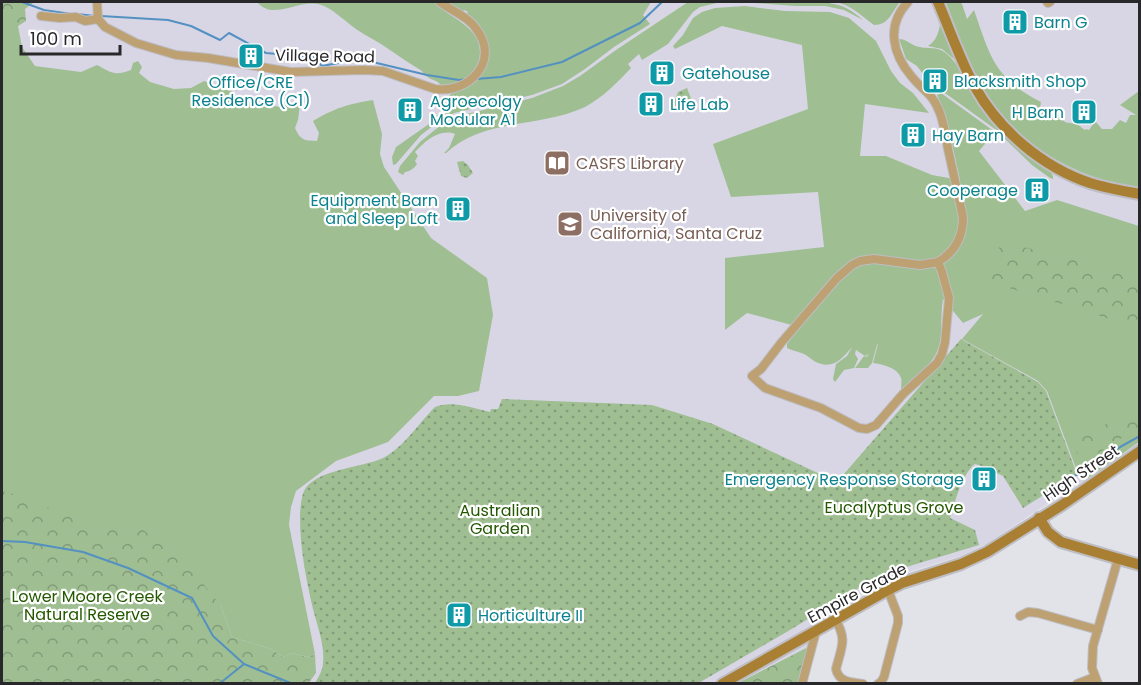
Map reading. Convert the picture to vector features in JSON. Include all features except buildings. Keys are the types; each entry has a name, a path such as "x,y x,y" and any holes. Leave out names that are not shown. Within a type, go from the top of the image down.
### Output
{"main road":[{"path":"938,2 975,88 1005,128 1045,161 1076,177 1102,186 1140,194"},
{"name":"High Street","path":"1039,519 1140,451"},
{"path":"1039,519 1061,542 1140,565"},
{"name":"Empire Grade","path":"722,684 888,590 961,564 987,552 1039,519"}],"street":[{"path":"41,16 76,17 85,21 98,19 97,2"},
{"name":"Village Road","path":"98,19 105,27 136,43 176,55 291,72 383,71 444,90 461,87 476,77 482,66 484,51 482,38 471,23 440,2"},
{"path":"908,2 896,19 894,42 907,69 915,81 932,97 941,116 963,217 963,228 958,242 948,254 938,261 920,265 874,259 852,265 837,278 761,369 752,376 765,388 821,408 859,428 867,429 876,425 903,394 937,363 942,354 949,298 938,261"},
{"path":"1077,684 1096,680 1091,661 1093,646 1118,559"},
{"path":"878,684 884,677 898,623 897,611 888,590"},
{"path":"1020,616 1028,612 1038,613 1098,630"},
{"path":"836,620 843,637 836,669 838,677 845,681 863,684"},
{"path":"802,684 816,631"}],"shaded area":[{"name":"University of California, Santa Cruz","path":"2,2 1139,2 1139,447 988,543 964,555 886,581 819,620 800,683 2,683"}],"green space":[{"path":"2,2 33,3 25,9 26,21 18,26 2,26"},
{"path":"257,2 434,2 463,23 475,35 479,43 479,59 477,66 464,80 441,85 323,6 310,4 270,10"},
{"path":"445,2 651,2 643,15 650,24 562,84 532,95 454,113 421,135 393,165 392,157 396,147 429,124 439,114 444,116 450,104 445,100 447,97 473,84 485,67 487,45 483,32 466,16 468,12 464,10 462,13"},
{"path":"688,2 721,2 700,7 693,12 668,44 642,60 639,54 628,64 631,68 610,89 585,107 568,114 477,134 446,153 444,153 449,148 455,134 438,134 415,152 418,156 415,167 403,175 398,172 400,166 420,142 441,125 463,115 532,98 563,86"},
{"path":"740,2 829,3 847,8 863,20 844,10 825,6"},
{"path":"835,2 900,2 886,21 874,25 851,8"},
{"path":"946,2 960,2 967,19 974,10 990,53 1003,74 1025,93 1041,102 1040,108 1057,118 1060,113 1064,121 1078,125 1085,130 1089,130 1095,121 1102,129 1112,129 1120,120 1126,123 1130,115 1136,115 1120,105 1139,91 1139,186 1112,182 1065,165 1024,137 1006,120 990,100 977,78"},
{"path":"745,6 785,11 830,12 849,18 876,41 891,71 929,113 865,104 860,156 886,156 932,175 960,180 946,116 937,95 941,93 995,132 979,151 1025,211 1057,200 1139,226 1139,442 1088,478 1080,479 1047,391 1038,381 962,339 983,314 963,323 943,299 940,340 935,356 901,389 901,378 897,372 873,363 878,344 868,368 855,368 864,356 866,357 869,354 865,356 856,350 855,354 858,359 854,368 844,370 835,382 833,379 836,364 847,356 852,347 836,362 826,365 787,348 787,344 799,327 747,313 725,330 725,258 824,247 818,192 731,197 713,144 808,109 802,45 722,26 675,49 673,46 693,18 702,12 715,8"},
{"path":"940,25 955,60 942,49 928,46 936,37"},
{"path":"2,26 18,26 22,47 35,66 81,72 97,65 110,72 121,73 131,70 133,63 138,61 142,67 139,73 150,82 174,89 191,88 204,81 233,92 237,98 246,103 279,107 285,102 300,105 295,128 301,138 306,140 317,141 319,133 313,121 342,107 373,100 382,134 380,154 384,167 431,238 487,278 493,315 479,391 458,396 434,396 388,442 336,461 296,491 289,525 315,654 307,657 292,653 283,657 271,649 232,637 221,606 12,505 2,491"},
{"path":"899,39 947,54 956,64 992,122 1019,148 1050,171 1053,179 1032,165 995,129 945,93 941,91 935,93 923,81 923,74 917,66 906,59"},
{"path":"687,88 695,109 686,111 673,106 678,92"},
{"path":"463,161 473,173 467,178 461,176 457,162"},
{"path":"1001,241 1139,277 1139,334 1135,327 990,282"},
{"path":"961,339 1038,382 1046,391 1077,474 1023,508 1003,476 975,464 966,474 950,518 975,530 979,545 880,575 697,684 315,683 322,668 323,656 302,552 300,515 304,491 318,478 390,454 404,442 435,407 455,404 490,412 491,409 498,409 502,399 652,405 713,424 837,482"},
{"path":"1139,406 1139,427 1081,464 1073,442"},
{"name":"Lower Moore Creek Natural Reserve","path":"2,491 101,528 141,528 193,571 221,606 232,637 271,649 283,657 292,653 307,657 315,654 316,673 308,684 2,683"},
{"path":"810,646 799,683 738,683"}],"waterway":[{"path":"22,2 44,10 71,14"},
{"path":"476,79 501,77 562,62 640,23 662,2"},
{"path":"77,14 95,16"},
{"path":"101,16 168,20 191,26 220,40 229,33 266,53 313,57 322,66 360,59 427,75 467,79"},
{"path":"1066,481 1076,475 1084,474 1120,447 1140,436"},
{"path":"2,541 25,542 83,552 128,568 192,598 213,636 244,664 293,684"},
{"path":"219,684 244,664"}],"place":[{"name":"Barn G","path":"1015,22"},
{"name":"Office/CRE Residence (C1)","path":"251,56"},
{"name":"Gatehouse","path":"662,73"},
{"name":"Blacksmith Shop","path":"935,81"},
{"name":"Life Lab","path":"651,104"},
{"name":"Agroecolgy Modular A1","path":"410,110"},
{"name":"H Barn","path":"1084,112"},
{"name":"Hay Barn","path":"913,135"},
{"name":"CASFS Library","path":"557,163"},
{"name":"Cooperage","path":"1037,190"},
{"name":"Equipment Barn and Sleep Loft","path":"458,209"},
{"name":"University of California, Santa Cruz","path":"570,224"},
{"name":"Emergency Response Storage","path":"984,479"},
{"name":"Horticulture II","path":"459,615"}],"park label":[{"name":"Eucalyptus Grove","path":"894,507"},
{"name":"Australian Garden","path":"500,519"}]}
